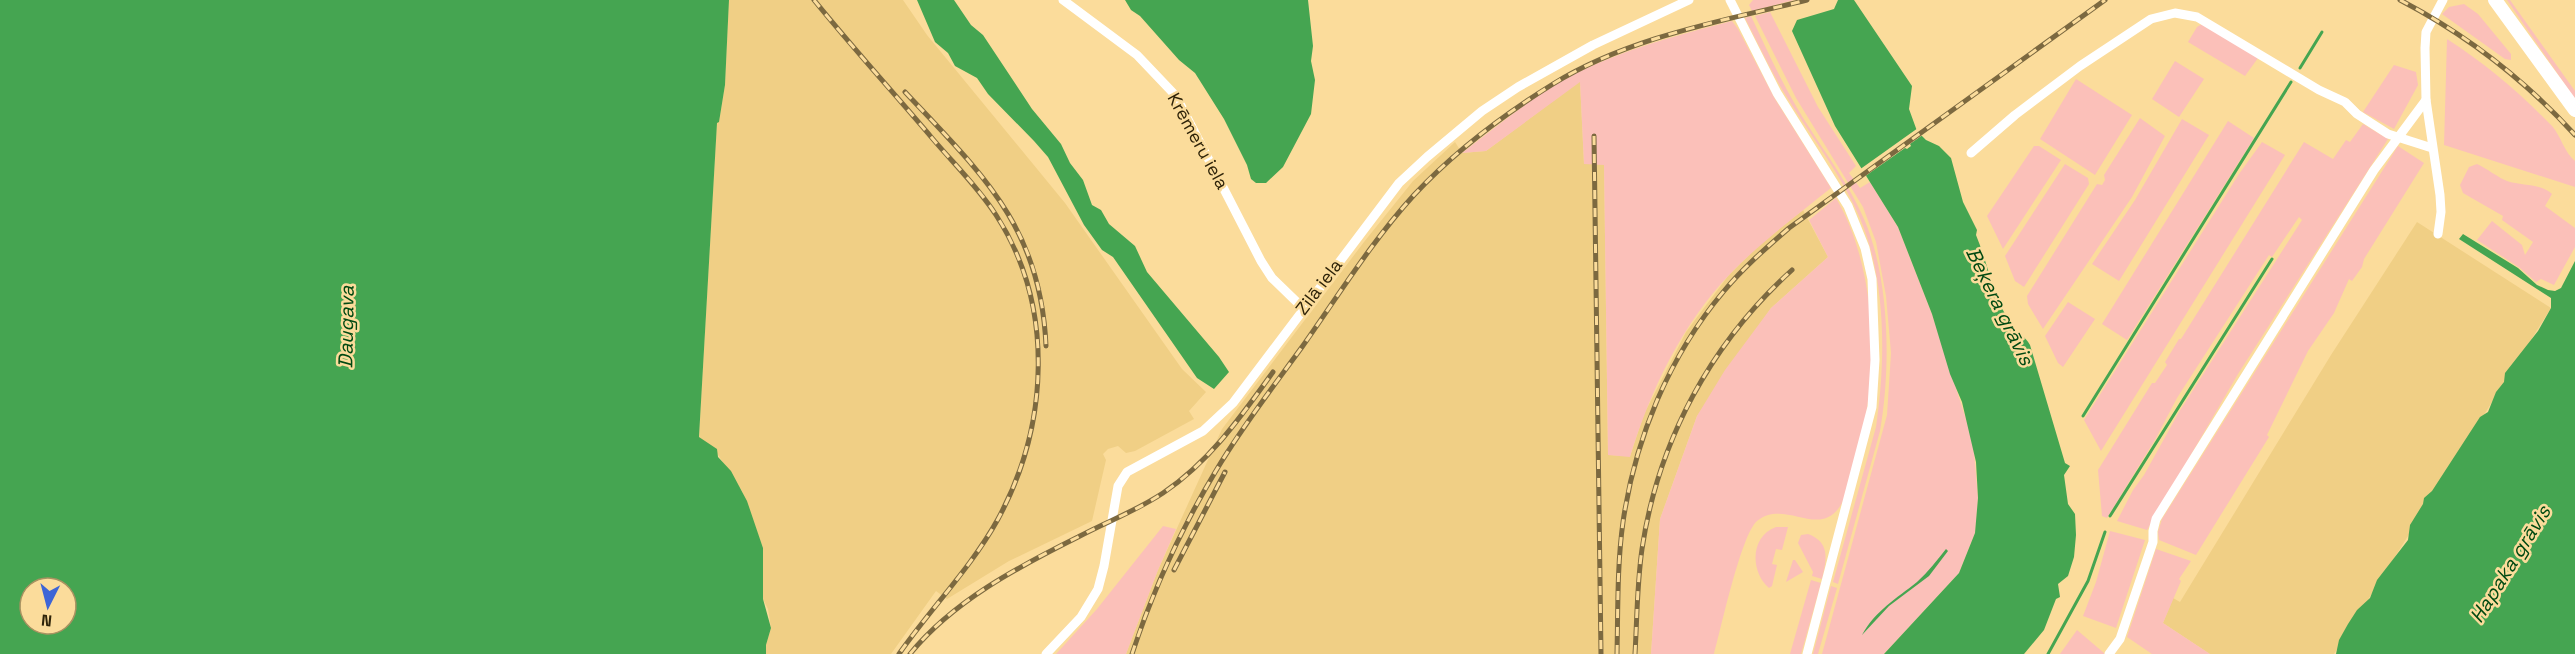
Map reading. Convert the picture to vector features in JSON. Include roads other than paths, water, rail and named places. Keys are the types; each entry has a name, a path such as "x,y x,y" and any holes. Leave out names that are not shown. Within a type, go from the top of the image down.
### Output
{"main road":[{"path":"2495,0 2575,110"}],"street":[{"name":"Krēmeru iela","path":"1063,0 1137,55 1176,96 1261,261 1272,278 1303,308"},
{"name":"Zilā iela","path":"1046,654 1081,617 1098,589 1118,486 1127,472 1203,431 1233,403 1400,183 1456,131 1518,87 1568,58 1689,0"},
{"path":"1730,0 1777,93 1848,206 1865,248 1872,279 1875,360 1872,407 1807,654"},
{"path":"2438,234 2441,212 2440,195 2426,100 2426,32 2443,0"},
{"path":"1971,153 2015,115 2080,66 2151,19 2175,13 2197,17 2319,90 2345,102 2357,114 2396,138 2432,148"},
{"path":"2109,654 2120,639 2153,542 2156,519 2396,138 2408,126 2426,100"}],"water":[{"name":"Daugava","path":"0,0 729,0 725,85 717,123 699,437 717,449 718,457 731,471 747,501 763,548 763,599 771,628 766,654 0,654"},
{"path":"917,0 954,0 971,25 983,35 1032,109 1061,144 1070,163 1083,180 1092,205 1101,210 1109,224 1135,246 1147,272 1229,372 1214,389 1197,378 1113,257 1102,250 1084,225 1048,157 988,94 977,78 955,66 948,53 935,42"},
{"path":"1125,0 1308,0 1313,46 1311,61 1315,80 1311,114 1283,167 1266,183 1256,183 1251,179 1247,165 1224,119 1195,73 1179,60 1140,16 1131,10"},
{"name":"Beķera grāvis","path":"1838,0 1854,0 1912,86 1909,109 1917,131 1926,140 1939,146 1951,158 1963,202 1977,230 1976,235 1996,292 2011,324 2030,345 2065,463 2070,466 2064,475 2068,504 2075,514 2074,557 2068,576 2058,584 2060,597 2056,599 2044,630 2024,654 1884,654 1959,573 1975,533 1978,498 1976,462 1962,402 1950,374 1932,314 1898,227 1835,126 1792,31 1797,20 1834,9"},
{"name":"Hapaka grāvis","path":"2463,234 2518,268 2537,285 2548,290 2555,291 2561,288 2575,261 2575,654 2336,654 2339,640 2348,624 2357,610 2370,598 2377,580 2408,540 2410,525 2423,504 2424,498 2432,491 2480,417 2488,412 2496,392 2504,382 2505,373 2538,331 2551,308 2551,298 2459,239"},
{"path":"1946,549 1948,551 1929,576 1889,606 1862,635 1873,619 1917,582"}],"waterway":[{"path":"2300,68 2322,32"},
{"path":"2083,416 2291,82"},
{"path":"2110,516 2272,259"},
{"path":"2048,654 2088,581 2105,532"}],"railway":[{"path":"814,0 974,185 996,215 1015,250 1028,288 1036,326 1038,366 1035,405 1028,445 1015,483 998,519 976,554 899,654"},
{"path":"1132,654 1169,559 1204,491 1227,453 1370,250 1429,179 1498,121 1553,84 1582,68 1644,42 1677,32 1807,0"},
{"path":"1617,654 1621,538 1636,460 1657,400 1671,371 1704,316 1739,274 1789,228 2105,0"},
{"path":"2400,0 2448,28 2494,60 2536,95 2575,135"},
{"path":"905,92 982,177 1002,205 1019,235 1033,268 1042,304 1046,346"},
{"path":"1594,136 1601,654"},
{"path":"1635,654 1642,549 1661,470 1675,433 1713,362 1737,329 1792,270"},
{"path":"910,654 946,618 988,587 1032,560 1142,505 1180,481 1223,438 1273,372"},
{"path":"1174,570 1225,472"}]}
